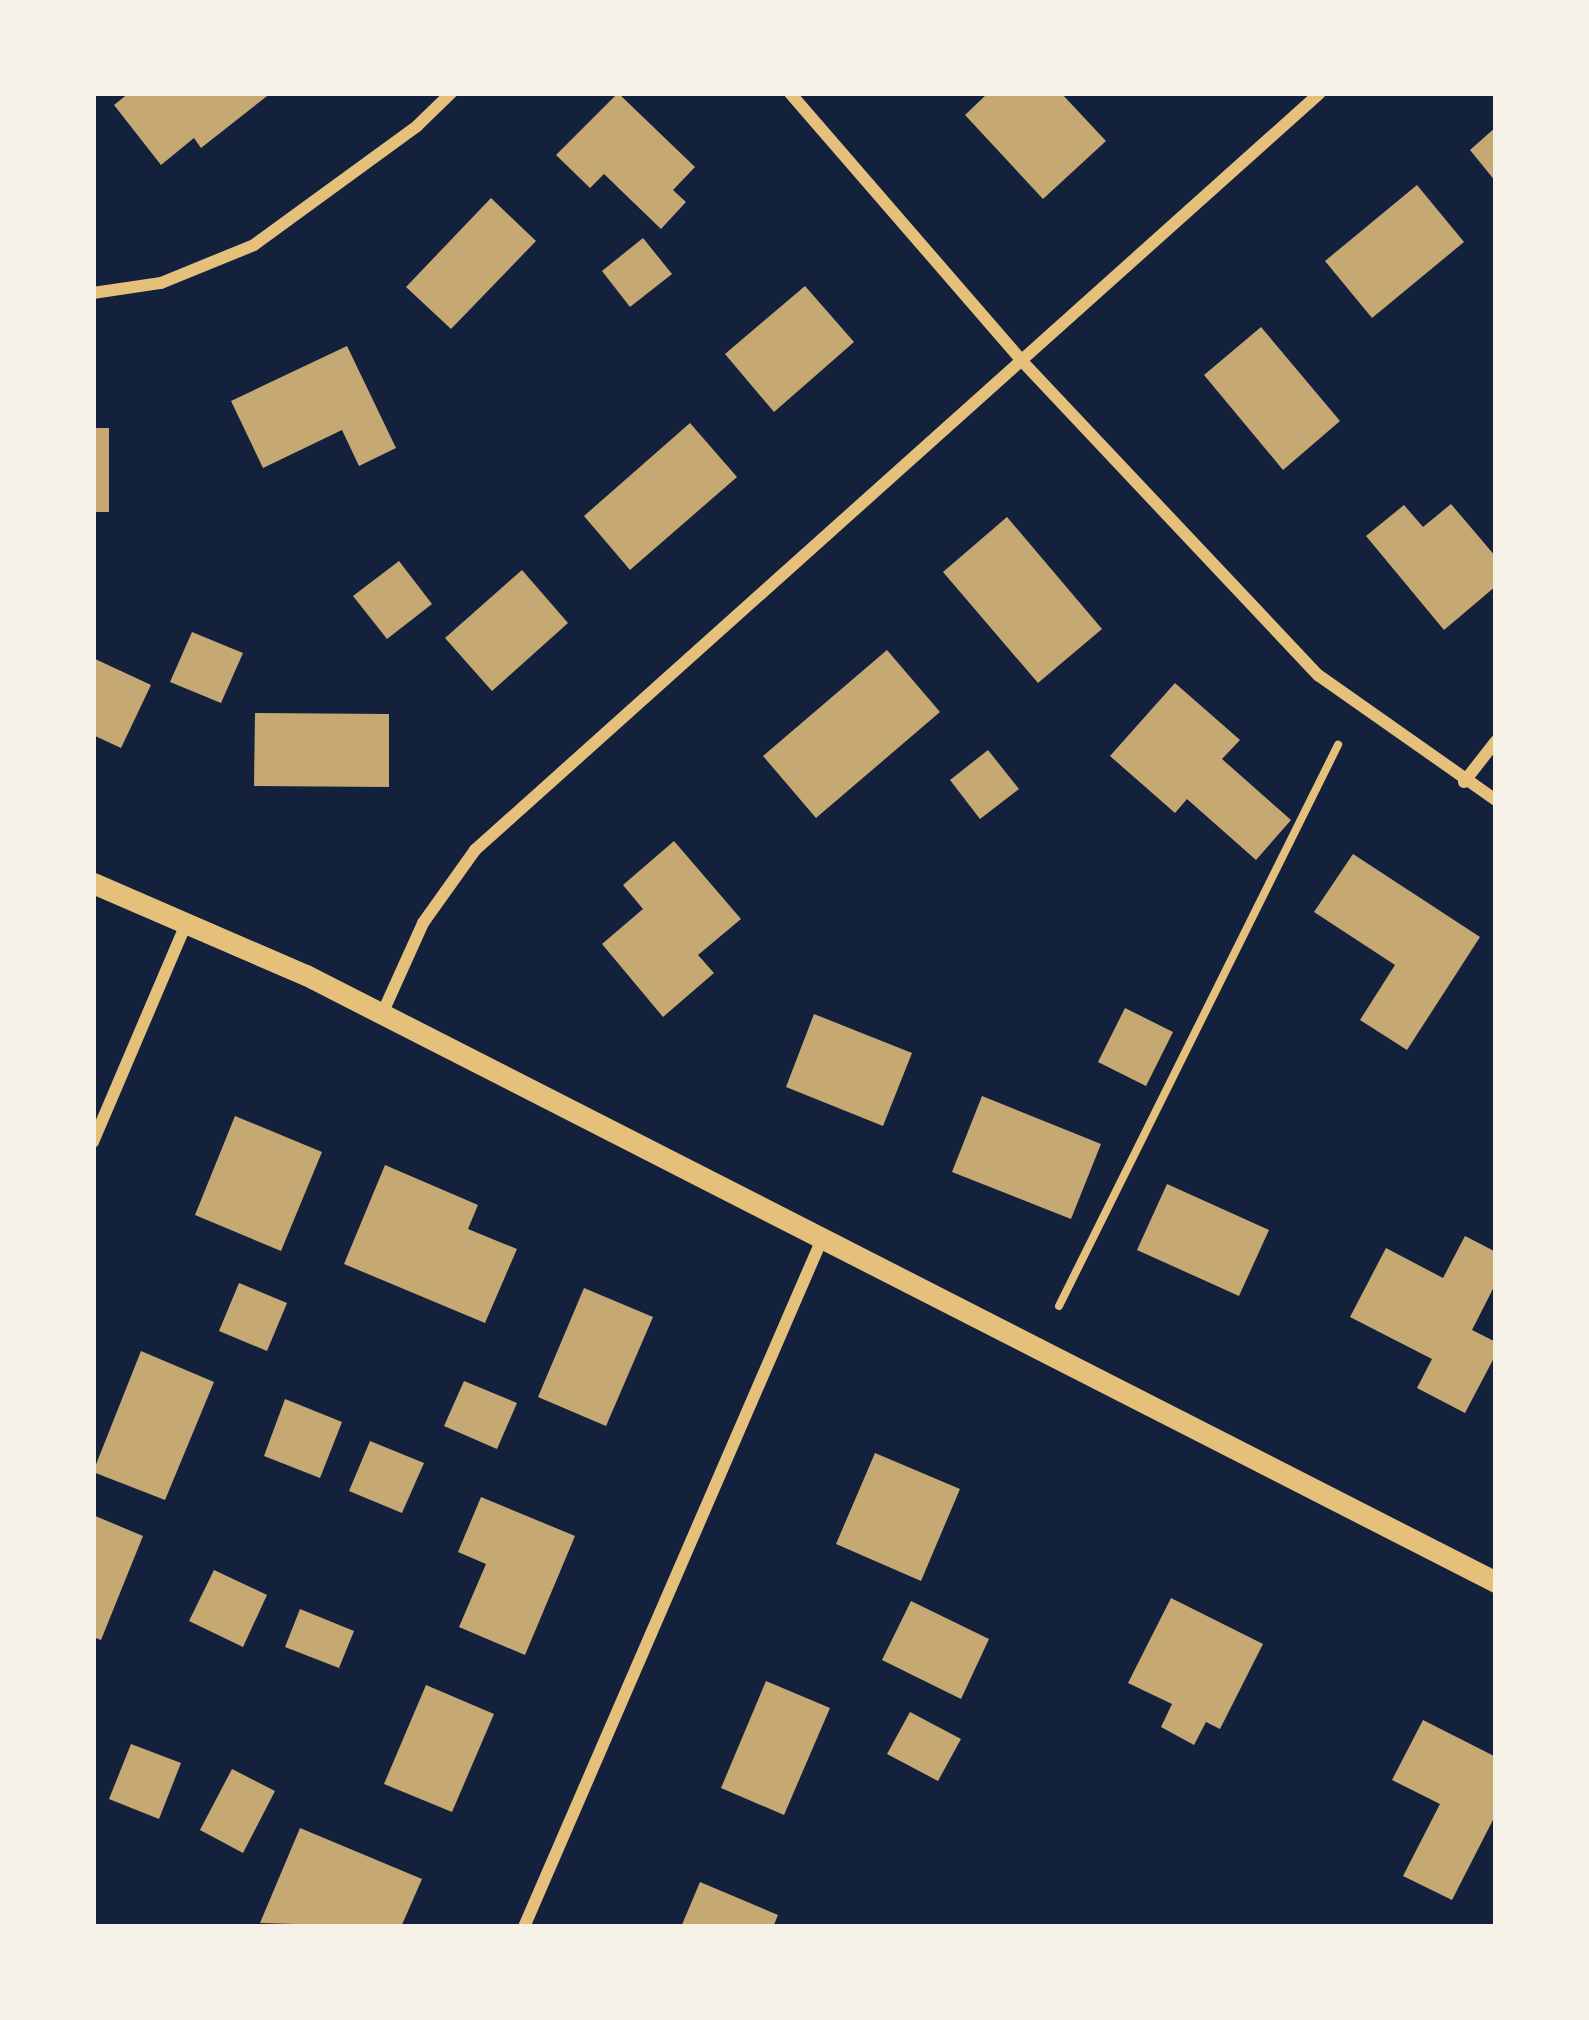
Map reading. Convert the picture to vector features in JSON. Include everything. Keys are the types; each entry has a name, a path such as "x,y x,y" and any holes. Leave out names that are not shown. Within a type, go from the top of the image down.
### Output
{"street":[{"path":"93,293 161,283 254,245 417,127 451,93"},
{"path":"790,93 1021,360 1318,675 1464,782 1496,800"},
{"path":"382,1014 423,923 475,850 1320,93"},
{"path":"1464,782 1496,741"},
{"path":"93,883 382,1014 1496,1582"},
{"path":"93,1142 186,924"},
{"path":"524,1927 822,1239"}],"path":[{"path":"1059,1306 1338,745"}],"building":[{"path":"129,93 271,93 201,148 194,138 161,165 114,105"},
{"path":"618,93 695,167 673,190 686,202 661,229 604,174 590,188 556,155"},
{"path":"988,93 1061,93 1106,141 1043,199 965,115"},
{"path":"1496,127 1496,182 1470,150"},
{"path":"1417,185 1464,242 1372,318 1325,261"},
{"path":"491,198 536,241 451,329 406,287"},
{"path":"643,238 672,274 630,307 602,271"},
{"path":"805,286 854,342 774,412 725,354"},
{"path":"1261,327 1340,421 1283,470 1204,375"},
{"path":"347,346 396,448 359,466 342,430 263,468 231,401"},
{"path":"690,423 737,477 630,570 584,516"},
{"path":"93,428 109,428 109,512 93,512"},
{"path":"1451,504 1496,557 1496,586 1444,630 1366,536 1404,505 1423,527"},
{"path":"1007,517 1102,629 1038,683 943,572"},
{"path":"399,561 432,604 387,639 353,596"},
{"path":"522,570 568,623 492,691 445,638"},
{"path":"192,632 243,653 221,703 170,682"},
{"path":"887,650 940,712 816,818 763,756"},
{"path":"93,658 151,685 121,748 93,735"},
{"path":"1175,683 1240,740 1222,759 1291,820 1256,860 1187,799 1175,813 1110,756"},
{"path":"255,713 389,714 389,787 254,786"},
{"path":"988,750 1019,789 980,819 950,780"},
{"path":"674,841 741,919 698,955 714,973 663,1017 602,944 643,909 623,885"},
{"path":"1353,854 1480,937 1407,1050 1360,1020 1395,965 1314,912"},
{"path":"1125,1008 1173,1032 1146,1086 1098,1062"},
{"path":"814,1014 912,1053 883,1126 786,1087"},
{"path":"982,1096 1101,1144 1071,1219 952,1172"},
{"path":"235,1116 322,1152 281,1251 195,1215"},
{"path":"385,1165 478,1205 468,1229 517,1249 485,1323 344,1264"},
{"path":"1167,1184 1269,1230 1239,1296 1137,1250"},
{"path":"1465,1236 1496,1252 1496,1283 1472,1330 1496,1342 1496,1354 1465,1413 1417,1388 1432,1359 1350,1317 1386,1248 1443,1278"},
{"path":"239,1283 287,1303 267,1351 219,1331"},
{"path":"584,1288 653,1317 606,1426 538,1397"},
{"path":"141,1351 214,1382 165,1500 93,1472"},
{"path":"464,1381 517,1403 497,1449 444,1426"},
{"path":"285,1399 342,1422 320,1478 264,1456"},
{"path":"370,1441 424,1463 402,1513 349,1491"},
{"path":"875,1453 960,1489 921,1581 836,1544"},
{"path":"481,1497 575,1536 525,1655 459,1627 486,1564 458,1552"},
{"path":"93,1515 143,1536 101,1640 93,1637"},
{"path":"214,1570 267,1595 243,1647 189,1621"},
{"path":"1171,1598 1263,1644 1220,1729 1206,1722 1194,1745 1161,1727 1172,1704 1128,1683"},
{"path":"911,1601 989,1639 961,1699 882,1660"},
{"path":"300,1609 354,1631 339,1668 285,1647"},
{"path":"766,1681 830,1708 784,1815 721,1788"},
{"path":"426,1685 494,1714 452,1812 384,1784"},
{"path":"910,1712 961,1739 938,1781 887,1754"},
{"path":"1423,1720 1496,1757 1496,1814 1452,1900 1403,1876 1440,1804 1392,1780"},
{"path":"131,1744 181,1763 159,1819 109,1799"},
{"path":"232,1769 275,1791 243,1853 200,1830"},
{"path":"300,1828 422,1879 401,1927 260,1923"},
{"path":"700,1882 778,1915 773,1927 681,1927"}]}
